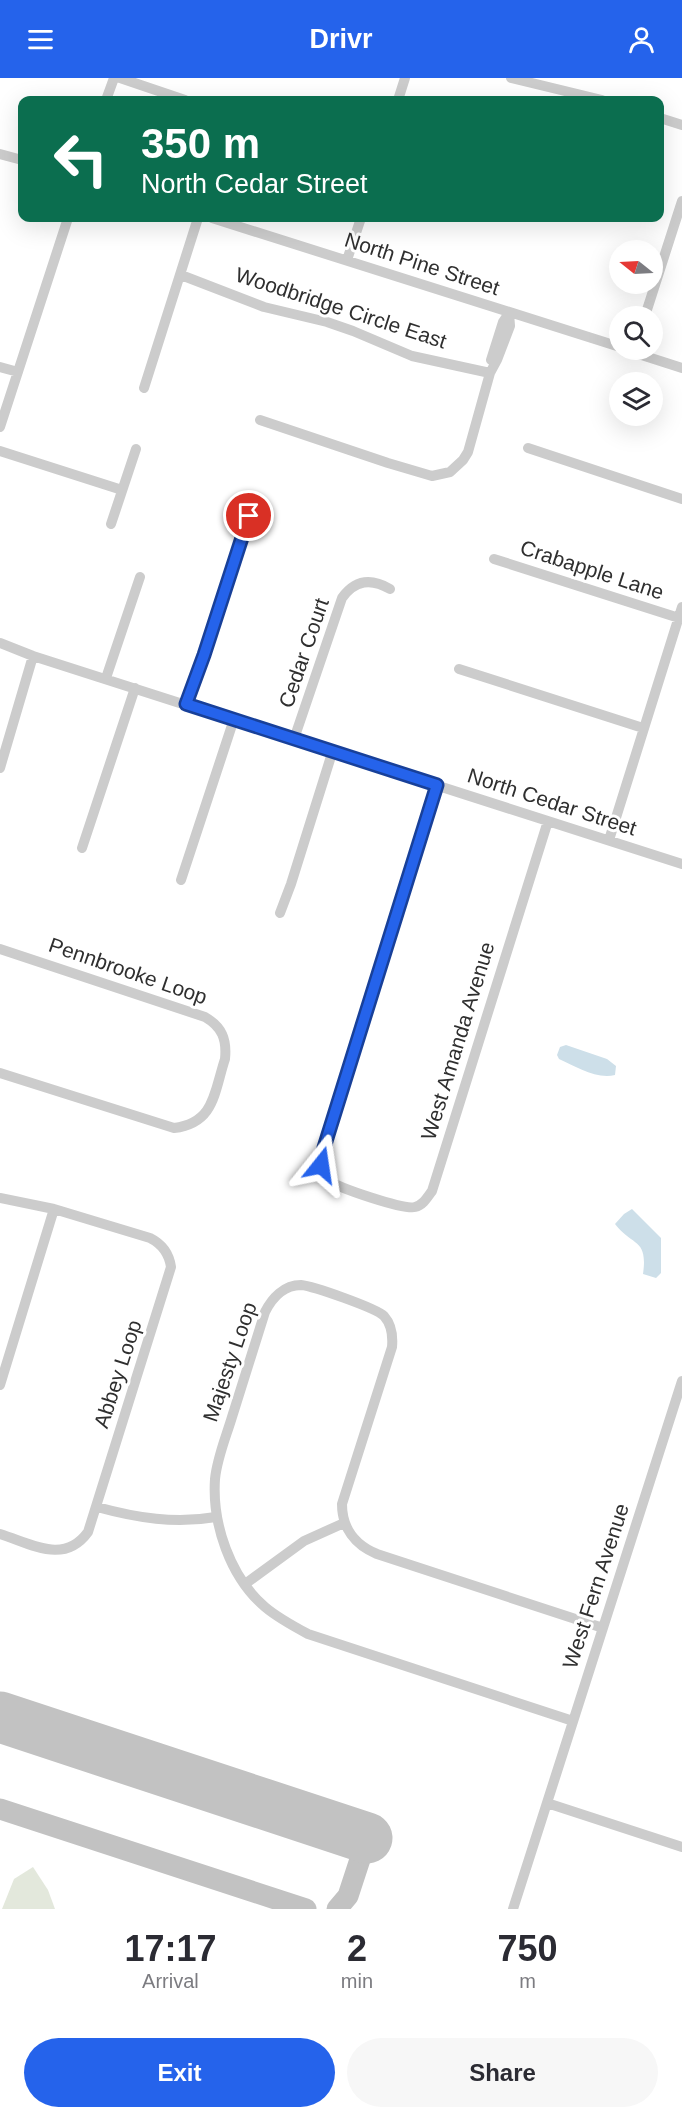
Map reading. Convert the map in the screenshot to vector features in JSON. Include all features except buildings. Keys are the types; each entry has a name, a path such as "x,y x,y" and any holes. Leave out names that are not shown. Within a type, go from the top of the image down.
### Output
{"street":[{"path":"107,96 114,78"},
{"path":"120,78 173,96"},
{"path":"399,96 405,78"},
{"path":"511,78 585,96"},
{"path":"664,119 682,125"},
{"path":"0,154 18,159"},
{"path":"648,306 682,201"},
{"path":"0,427 67,222"},
{"path":"144,388 197,222"},
{"name":"North Pine Street","path":"225,222 609,344"},
{"path":"347,260 360,222"},
{"name":"Woodbridge Circle East","path":"181,275 264,307 335,325 412,356 491,370"},
{"path":"260,420 388,464 432,476 441,475 457,466 468,452 491,370 510,326 509,313"},
{"path":"659,360 682,368"},
{"path":"0,367 18,372"},
{"path":"528,448 682,499"},
{"path":"111,524 136,449"},
{"path":"0,451 122,490"},
{"path":"186,704 249,516"},
{"name":"Crabapple Lane","path":"494,559 680,613"},
{"path":"105,678 140,577"},
{"name":"Cedar Court","path":"294,739 342,598 355,585 366,581 376,582 390,589"},
{"path":"609,840 680,613"},
{"name":"North Cedar Street","path":"0,643 33,656 333,750 682,864"},
{"path":"0,768 33,656"},
{"path":"459,669 643,728"},
{"path":"82,848 135,688"},
{"path":"181,880 234,719"},
{"path":"280,912 333,750"},
{"name":"West Amanda Avenue","path":"437,785 322,1154 321,1165 328,1180 405,1208 423,1204 432,1191 548,821"},
{"name":"Pennbrooke Loop","path":"0,949 205,1017 217,1024 224,1035 226,1051 207,1113 199,1121 188,1126 174,1128 0,1073"},
{"name":"Abbey Loop","path":"0,1198 54,1209 156,1241 166,1252 171,1267 88,1532 81,1542 59,1552 0,1534"},
{"path":"0,1385 54,1209"},
{"name":"Majesty Loop","path":"344,1523 342,1504 392,1347 393,1335 384,1317 374,1309 302,1285 292,1287 275,1296 265,1312 215,1478 216,1517 224,1544 245,1584 264,1606 285,1622 308,1634 573,1721"},
{"name":"West Fern Avenue","path":"513,1909 682,1381"},
{"path":"96,1507 141,1518 161,1520 184,1521 216,1517"},
{"path":"245,1584 304,1541 344,1523 351,1536 367,1550 603,1628"},
{"path":"547,1803 682,1847"}],"shaded area":[{"path":"33,1867 48,1890 55,1909 2,1909 14,1879"}],"water":[{"path":"566,1045 607,1059 616,1066 615,1075 594,1074 559,1059 557,1055 560,1047"},
{"path":"632,1209 661,1238 661,1273 656,1278 643,1274 644,1262 641,1248 615,1224"}],"taxiway":[{"path":"0,1809 306,1909"},
{"path":"337,1909 348,1896 367,1838"}],"runway":[{"path":"0,1717 367,1838"}],"route":[{"path":"249,516 186,704 437,785 322,1154 321,1165"}]}
